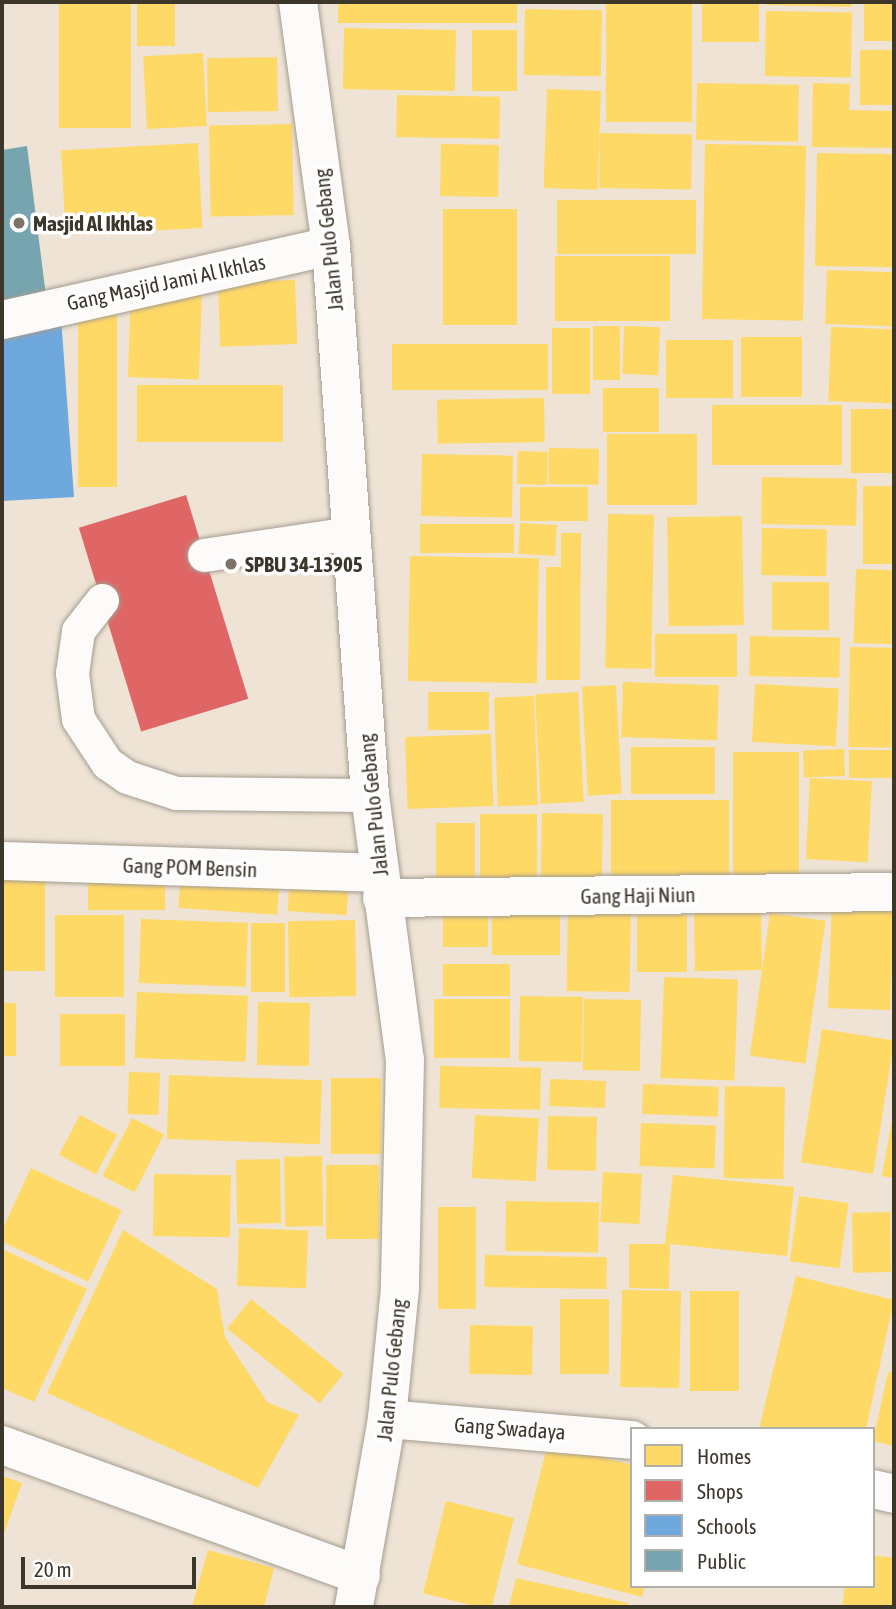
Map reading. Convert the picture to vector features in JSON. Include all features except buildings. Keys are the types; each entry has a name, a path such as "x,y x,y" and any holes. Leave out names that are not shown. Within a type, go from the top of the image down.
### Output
{"street":[{"name":"Jalan Pulo Gebang","path":"298,2 331,246 370,795 405,1060 400,1288 387,1419 358,1592"},
{"name":"Gang Masjid Jami Al Ikhlas","path":"2,320 331,246"},
{"name":"Gang POM Bensin","path":"2,861 380,885"},
{"name":"Gang Haji Niun","path":"380,885 894,892"},
{"name":"Gang Swadaya","path":"387,1419 630,1440"},
{"path":"2,1445 358,1592"},
{"path":"875,1489 894,1494"}],"lane":[{"path":"204,555 352,533"},
{"path":"102,600 78,631 72,673 78,719 107,763 127,777 176,793 370,795"}],"place":[{"name":"Masjid Al Ikhlas","path":"19,223"},
{"name":"SPBU 34-13905","path":"231,564"}]}
